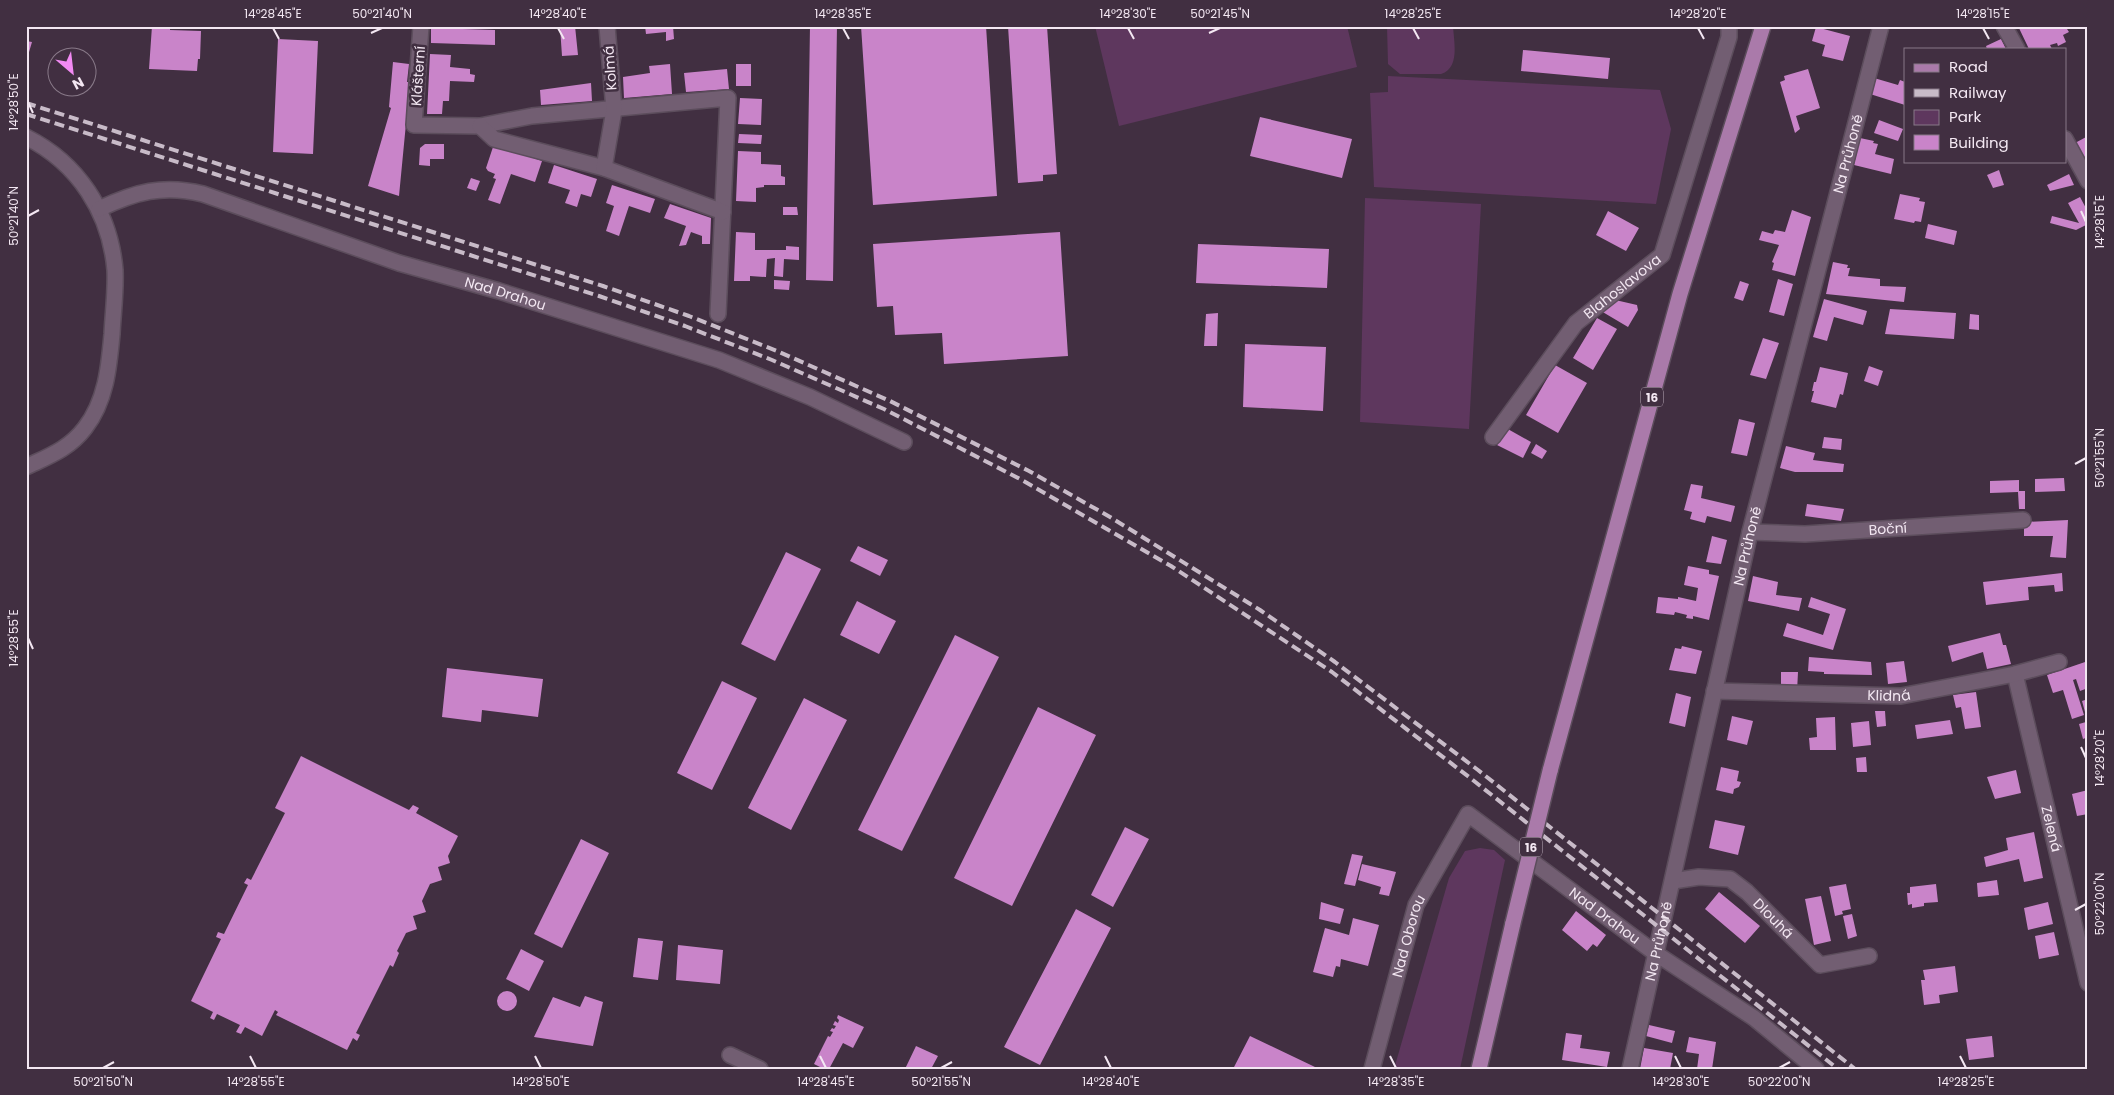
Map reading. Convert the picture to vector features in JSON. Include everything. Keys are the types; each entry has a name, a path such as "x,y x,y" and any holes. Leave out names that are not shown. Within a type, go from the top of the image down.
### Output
{"main road":[{"name":"16","path":"1479,1069 1550,771 1680,294 1763,26"}],"street":[{"name":"Klášterní","path":"421,26 414,125 480,126"},
{"name":"Kolmá","path":"604,168 614,110 607,26"},
{"name":"Blahoslavova","path":"1493,437 1576,323 1662,255 1729,37 1729,26"},
{"name":"Na Průhoně","path":"1630,1069 1750,532 1881,26"},
{"path":"2004,26 2016,48"},
{"path":"480,126 532,116 614,110 728,98 718,314"},
{"path":"480,126 494,138 604,168 722,212"},
{"path":"26,137 57,156 84,184 99,209 109,235 115,271 111,347 104,389 92,419 76,439 58,452 28,466"},
{"path":"2066,141 2088,181"},
{"name":"Nad Drahou","path":"99,209 123,197 152,190 179,189 203,194 399,263 499,291 719,360 810,397 904,442"},
{"name":"Boční","path":"1750,532 1805,534 2023,520"},
{"name":"Klidná","path":"1714,691 1901,696 2015,674 2060,662"},
{"name":"Zelená","path":"2015,674 2088,984"},
{"name":"Nad Drahou","path":"1468,814 1655,953 1754,1018 1816,1069"},
{"name":"Nad Oborou","path":"1372,1069 1416,904 1468,814"},
{"name":"Dlouhá","path":"1673,881 1699,876 1730,879 1747,892 1820,965 1869,956"},
{"path":"730,1055 760,1069"}],"green space":[{"path":"1095,26 1347,26 1357,67 1119,126"},
{"path":"1387,26 1453,26 1455,47 1451,66 1441,74 1400,74 1388,64"},
{"path":"1388,76 1660,90 1671,129 1656,204 1374,187 1370,93 1388,92"},
{"path":"1365,198 1481,204 1469,429 1360,422"},
{"path":"1480,848 1494,850 1505,860 1460,1069 1394,1069 1449,878 1465,851"}],"building":[{"path":"152,26 170,26 170,30 201,31 200,59 198,59 197,71 149,69"},
{"path":"250,26 273,26 273,29 250,28"},
{"path":"575,26 578,55 562,56 560,27"},
{"path":"645,26 673,26 674,39 666,41 666,32 646,34"},
{"path":"810,26 837,26 833,281 806,280"},
{"path":"861,26 986,26 997,196 873,205"},
{"path":"1008,26 1047,26 1057,174 1043,175 1043,181 1018,183"},
{"path":"2018,26 2052,26 2053,28 2067,29 2069,32 2063,35 2066,42 2058,46 2057,43 2050,45 2052,48 2029,48"},
{"path":"1816,27 1850,36 1843,61 1822,56 1825,45 1812,41"},
{"path":"431,28 495,30 495,45 431,43"},
{"path":"278,39 318,41 313,154 273,152"},
{"path":"2001,39 2006,48 1987,48 1986,46"},
{"path":"26,41 32,42 27,59 26,59"},
{"path":"1523,50 1610,58 1608,79 1521,71"},
{"path":"430,54 451,55 450,67 470,69 470,74 475,75 474,82 450,81 449,101 443,101 442,114 427,114"},
{"path":"393,62 409,64 407,82 410,82 399,196 368,186 391,108 389,107"},
{"path":"670,64 672,94 624,98 623,77 650,73 649,66"},
{"path":"736,64 751,64 751,86 736,86"},
{"path":"727,69 729,89 686,92 684,73"},
{"path":"1808,69 1820,108 1796,116 1800,129 1795,133 1780,82 1785,80 1784,76"},
{"path":"1874,78 1898,85 1900,80 1904,82 1904,105 1870,94"},
{"path":"591,83 592,101 541,105 540,90"},
{"path":"740,98 762,99 761,125 738,124"},
{"path":"1260,117 1352,139 1342,178 1250,156"},
{"path":"1879,120 1903,129 1898,141 1874,133"},
{"path":"739,134 762,135 761,144 738,143"},
{"path":"2088,136 2088,168 2075,143"},
{"path":"1860,138 1874,141 1873,143 1878,144 1875,154 1894,159 1891,174 1854,165"},
{"path":"425,144 444,144 444,159 430,159 430,166 419,165 420,148"},
{"path":"494,144 542,161 535,182 511,174 500,204 488,200 496,179 493,178 495,174 486,168"},
{"path":"738,151 761,152 761,164 781,165 781,176 785,177 785,185 764,185 764,187 756,188 756,202 736,201"},
{"path":"554,165 597,179 591,197 581,194 577,207 565,203 570,190 548,183"},
{"path":"1999,170 2004,185 1993,188 1987,175"},
{"path":"2069,174 2074,185 2050,191 2047,185"},
{"path":"471,178 480,181 476,191 467,188"},
{"path":"612,185 655,199 650,213 629,206 619,236 606,231 614,206 606,203"},
{"path":"1900,194 1920,198 1919,201 1925,202 1921,222 1915,221 1914,223 1894,219"},
{"path":"2080,197 2088,212 2088,224 2076,230 2050,223 2052,216 2079,223 2068,203"},
{"path":"670,204 711,218 710,244 702,244 702,236 691,232 686,245 679,246 686,226 664,218"},
{"path":"783,207 797,207 798,215 783,215"},
{"path":"1792,210 1811,217 1795,276 1772,270 1774,263 1772,262 1779,245 1759,240 1762,231 1773,234 1775,230 1785,232"},
{"path":"1608,211 1639,228 1626,251 1596,235"},
{"path":"1928,224 1957,231 1954,245 1925,238"},
{"path":"736,232 755,233 755,250 786,250 786,246 799,247 799,260 784,259 783,277 774,276 775,258 767,259 766,277 750,276 750,281 734,281"},
{"path":"1060,232 1068,356 944,364 942,333 895,335 893,306 877,307 873,244"},
{"path":"1198,244 1329,249 1327,288 1196,283"},
{"path":"1833,262 1848,265 1847,268 1850,268 1848,276 1880,279 1880,286 1906,287 1904,302 1826,294"},
{"path":"1778,279 1793,284 1784,316 1769,312"},
{"path":"774,280 790,281 789,290 774,289"},
{"path":"1740,281 1749,284 1743,301 1734,298"},
{"path":"1611,299 1637,305 1638,310 1628,327 1601,311"},
{"path":"1824,299 1867,311 1863,325 1834,317 1827,341 1813,337"},
{"path":"1890,309 1956,313 1954,339 1885,334"},
{"path":"1218,313 1217,346 1204,346 1206,314"},
{"path":"1970,314 1979,315 1979,330 1969,329"},
{"path":"1597,318 1617,329 1593,370 1573,358"},
{"path":"1763,338 1779,343 1766,379 1750,375"},
{"path":"1245,344 1326,347 1323,411 1243,407"},
{"path":"1555,365 1587,383 1558,433 1526,415"},
{"path":"1869,366 1883,371 1878,386 1864,381"},
{"path":"1820,367 1848,373 1843,395 1840,394 1836,408 1811,402 1814,382 1816,382"},
{"path":"1739,419 1755,423 1747,456 1731,453"},
{"path":"1506,428 1531,442 1523,458 1497,445"},
{"path":"1824,437 1842,439 1841,450 1822,448"},
{"path":"1536,444 1547,451 1542,459 1531,453"},
{"path":"1786,446 1815,453 1813,460 1844,464 1843,472 1795,472 1780,468"},
{"path":"2064,478 2065,491 2035,492 2035,479"},
{"path":"2019,480 2019,491 2025,491 2025,509 2019,509 2018,492 1990,493 1990,481"},
{"path":"1691,484 1703,486 1701,498 1735,506 1731,522 1707,516 1705,523 1690,519 1692,512 1684,510"},
{"path":"1807,504 1844,509 1841,521 1805,516"},
{"path":"2068,520 2066,558 2050,557 2053,536 2024,536 2024,522"},
{"path":"1712,536 1727,540 1721,564 1706,562"},
{"path":"858,546 888,560 880,576 850,561"},
{"path":"786,552 821,569 775,661 741,644"},
{"path":"1688,566 1709,570 1709,574 1719,576 1709,620 1693,616 1693,619 1686,618 1687,615 1675,612 1674,615 1656,613 1658,597 1678,599 1678,597 1696,601 1698,588 1684,585"},
{"path":"2062,573 2063,591 2055,592 2054,585 2028,587 2029,600 1986,605 1983,582"},
{"path":"1753,576 1778,582 1776,595 1802,598 1799,611 1748,601"},
{"path":"1811,597 1846,609 1833,650 1783,636 1787,623 1823,635 1830,614 1808,607"},
{"path":"857,601 896,621 879,654 840,635"},
{"path":"2000,633 2003,645 2006,645 2011,664 1987,669 1983,652 1952,662 1948,646"},
{"path":"955,635 999,657 902,851 858,830"},
{"path":"1682,646 1702,651 1696,674 1669,670 1675,648 1681,649"},
{"path":"1809,657 1871,662 1872,675 1824,674 1824,672 1808,671"},
{"path":"1904,661 1907,682 1888,684 1886,663"},
{"path":"2088,661 2088,688 2080,691 2076,679 2073,680 2084,715 2072,719 2063,690 2053,693 2047,675"},
{"path":"447,668 543,679 538,717 482,710 481,722 442,717"},
{"path":"1781,672 1798,672 1797,692 1781,691"},
{"path":"722,681 757,698 712,790 677,773"},
{"path":"1976,692 1981,727 1965,729 1961,707 1956,708 1953,695"},
{"path":"1676,693 1691,697 1685,727 1669,723"},
{"path":"804,698 847,720 791,830 748,808"},
{"path":"2088,699 2088,712 2085,712 2082,701"},
{"path":"1038,707 1096,735 1012,906 954,878"},
{"path":"1875,711 1885,711 1886,726 1877,727"},
{"path":"1732,716 1753,721 1747,745 1727,740"},
{"path":"1835,717 1836,750 1810,750 1809,738 1817,737 1816,718"},
{"path":"1950,720 1953,734 1917,739 1915,725"},
{"path":"1869,721 1871,745 1853,747 1851,723"},
{"path":"2086,722 2088,737 2083,739 2079,724"},
{"path":"301,756 409,810 413,805 419,808 416,813 458,836 448,856 450,863 438,867 442,880 430,884 422,901 426,912 413,916 417,929 406,933 397,951 399,953 393,967 390,965 356,1033 360,1035 357,1041 353,1038 347,1050 276,1015 278,1012 275,1010 262,1036 245,1027 241,1034 236,1032 240,1025 217,1014 214,1020 210,1018 213,1012 191,1001 221,939 216,937 218,932 224,934 248,885 244,883 247,878 251,880 285,813 275,808"},
{"path":"1866,757 1867,772 1857,772 1856,758"},
{"path":"1721,767 1739,771 1737,781 1741,782 1739,787 1734,789 1733,794 1716,790"},
{"path":"2016,770 2021,793 1995,799 1987,777"},
{"path":"2088,790 2088,814 2077,816 2072,794"},
{"path":"1715,820 1745,826 1738,855 1709,848"},
{"path":"1125,827 1149,839 1113,907 1091,895"},
{"path":"2034,832 2043,878 2024,882 2019,859 1986,867 1984,857 2008,850 2006,838"},
{"path":"581,839 609,853 562,948 534,934"},
{"path":"1352,854 1363,856 1355,886 1344,884"},
{"path":"1362,864 1396,872 1389,896 1379,894 1381,887 1358,880"},
{"path":"1997,880 1999,895 1978,897 1977,883"},
{"path":"1846,884 1851,909 1842,911 1843,914 1835,916 1829,887"},
{"path":"1936,884 1938,902 1924,903 1924,906 1912,908 1912,904 1908,905 1907,893 1910,893 1910,887"},
{"path":"1719,892 1760,926 1745,943 1705,909"},
{"path":"1821,896 1831,941 1814,945 1805,899"},
{"path":"1321,902 1344,909 1340,924 1319,919"},
{"path":"2048,902 2053,924 2028,930 2024,908"},
{"path":"1076,909 1111,928 1040,1065 1004,1047"},
{"path":"1576,911 1606,935 1597,947 1593,944 1587,951 1562,930"},
{"path":"1852,914 1857,936 1848,939 1843,916"},
{"path":"1353,918 1379,925 1368,966 1341,959 1340,967 1336,966 1333,977 1313,972 1325,928 1349,935"},
{"path":"2054,932 2059,955 2039,959 2035,936"},
{"path":"638,938 663,941 658,980 633,977"},
{"path":"678,945 723,950 720,984 676,980"},
{"path":"521,949 544,961 529,991 506,979"},
{"path":"1955,966 1958,992 1939,995 1940,1003 1924,1005 1921,980 1925,980 1923,970"},
{"path":"507,991 514,994 517,1001 514,1008 507,1011 500,1008 497,1001 500,994"},
{"path":"585,996 603,1002 593,1046 534,1037 553,997 580,1007"},
{"path":"838,1015 864,1027 853,1048 843,1043 829,1069 824,1069 814,1064 828,1036 830,1037 833,1032 830,1031 836,1026 833,1025 835,1021 838,1023"},
{"path":"1649,1025 1675,1031 1672,1043 1646,1036"},
{"path":"1566,1033 1582,1035 1580,1048 1610,1052 1607,1067 1562,1060"},
{"path":"1250,1036 1315,1067 1314,1069 1233,1069"},
{"path":"1992,1036 1994,1057 1969,1060 1966,1039"},
{"path":"1689,1037 1716,1042 1712,1069 1697,1069 1699,1054 1686,1052"},
{"path":"916,1046 938,1056 931,1069 905,1069"},
{"path":"1644,1048 1673,1053 1670,1069 1640,1069"}],"railway":[{"path":"26,103 603,286 689,316 777,351 890,401 1029,471 1110,517 1260,610 1335,662 1478,770 1855,1069"},
{"path":"26,114 599,296 685,326 772,360 884,409 1022,480 1171,566 1332,672 1469,777 1838,1069"}]}
